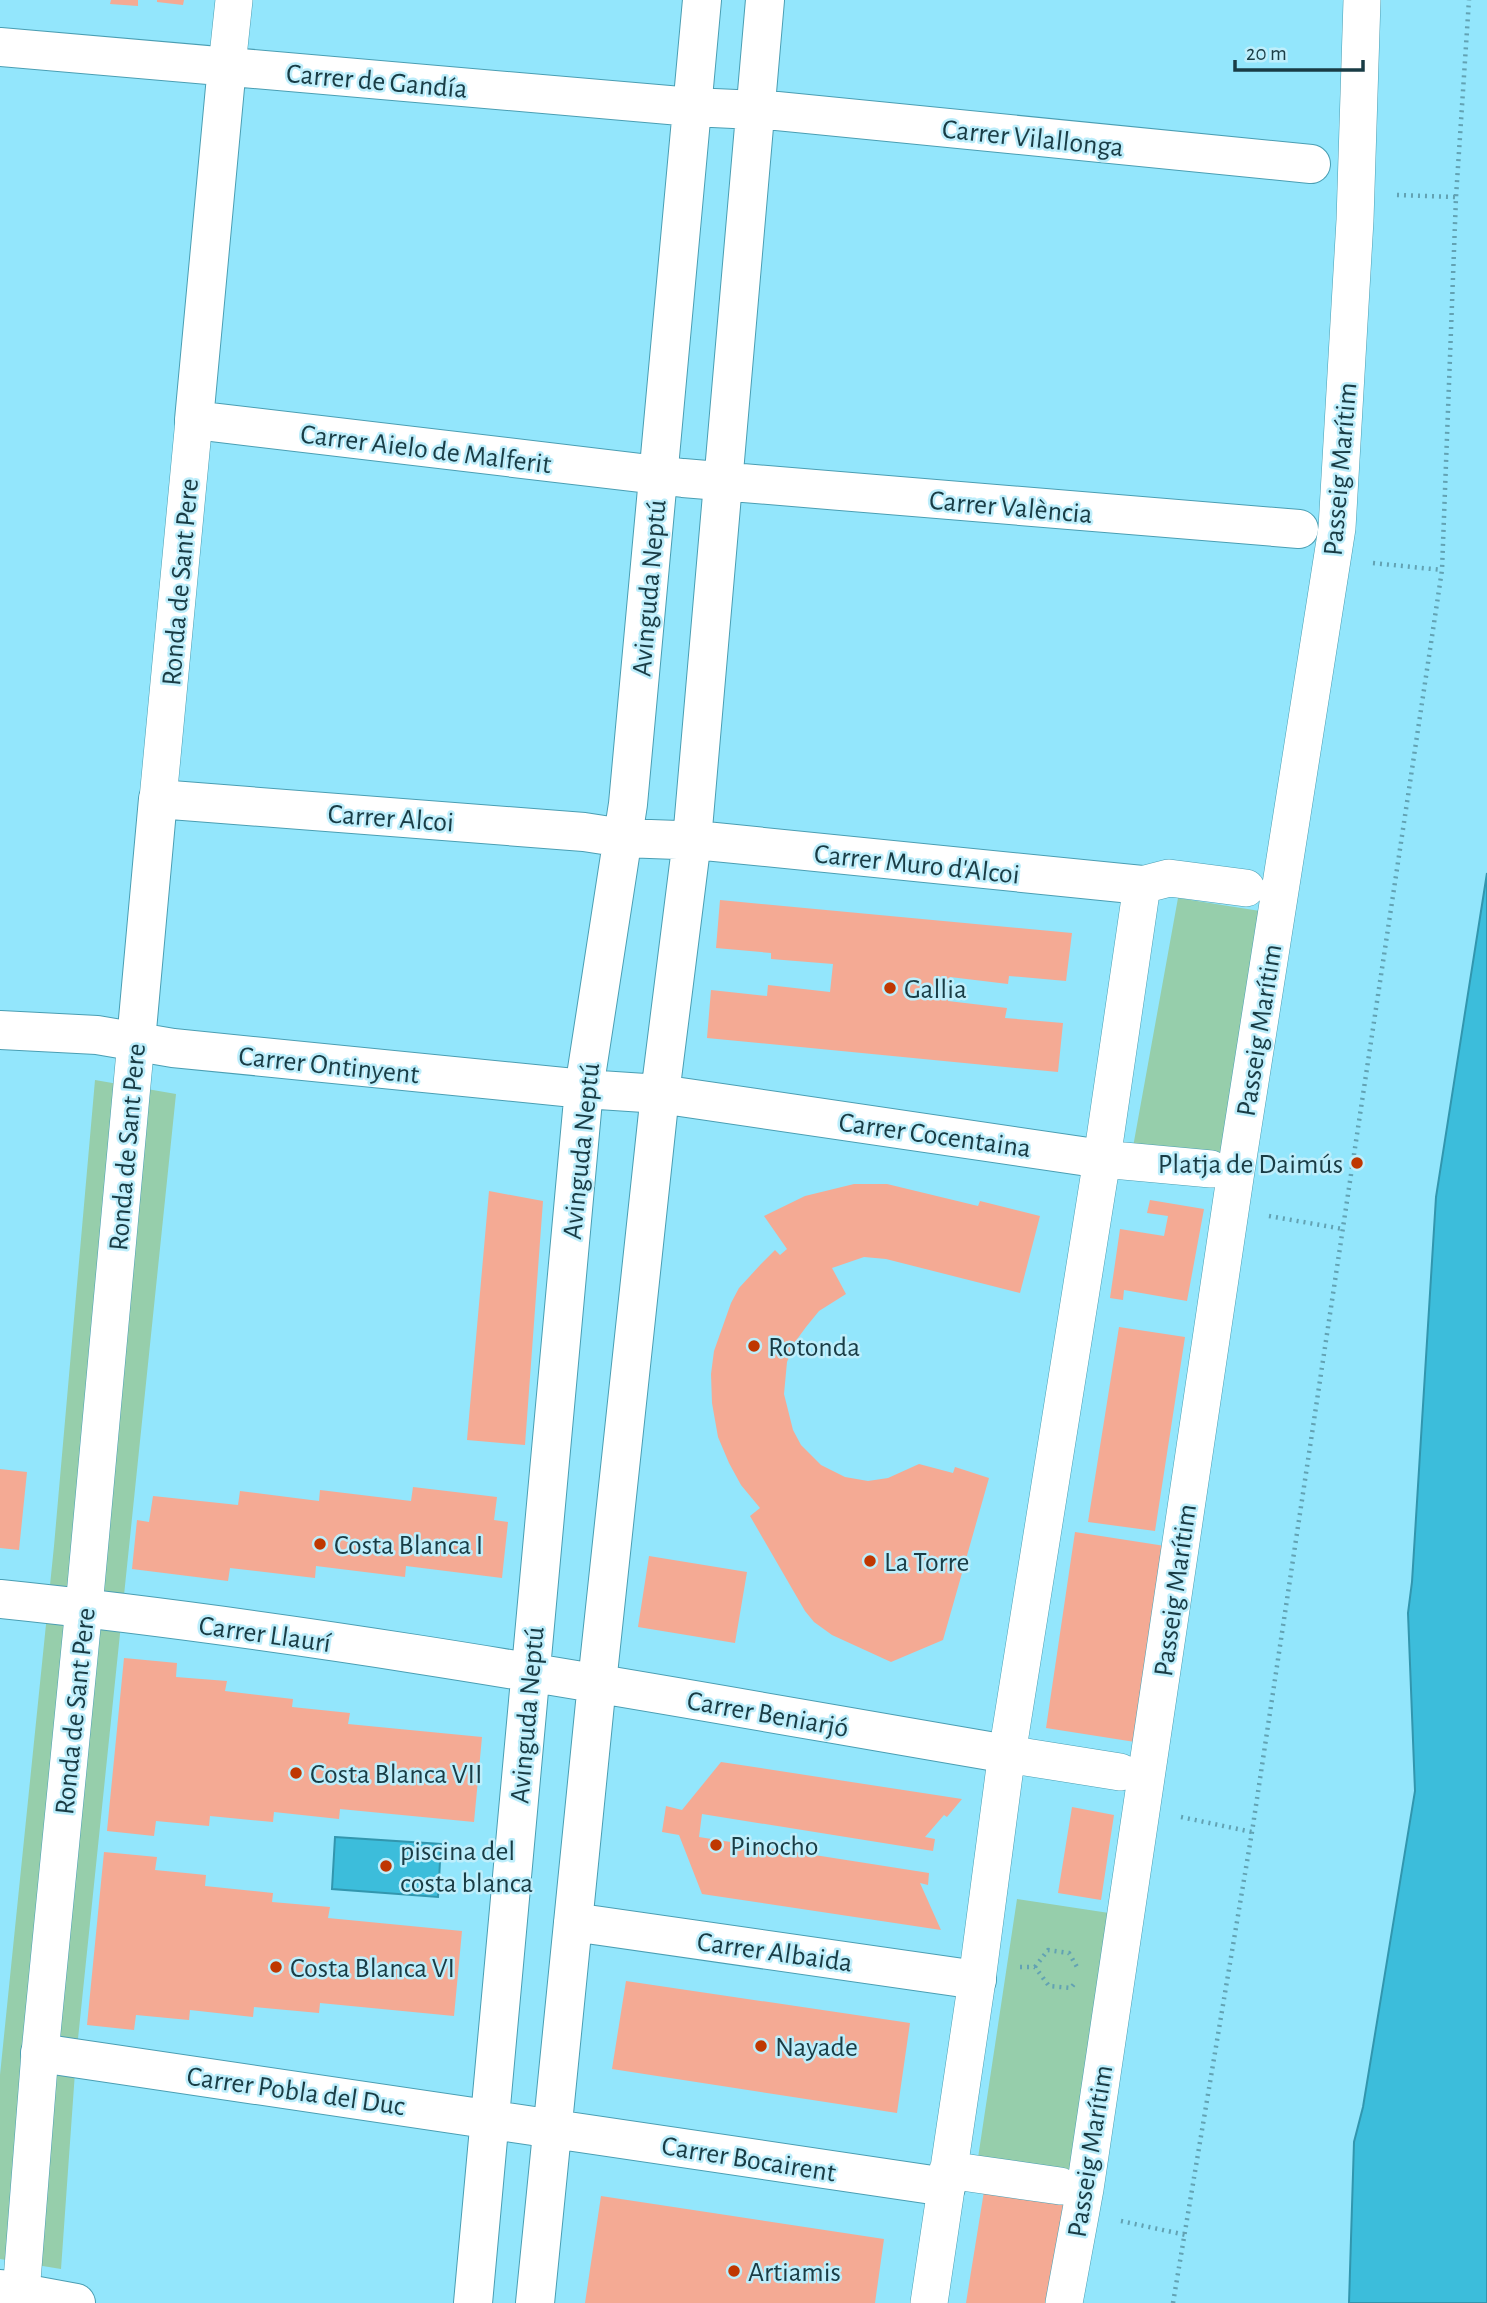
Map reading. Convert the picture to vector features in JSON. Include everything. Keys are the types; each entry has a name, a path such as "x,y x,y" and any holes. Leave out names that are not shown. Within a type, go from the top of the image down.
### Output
{"street":[{"name":"Ronda de Sant Pere","path":"10,2291 40,2053 84,1607 234,0"},
{"name":"Avinguda Neptú","path":"472,2303 584,1089 628,804 702,0"},
{"path":"535,2303 660,1094 692,840 765,0"},
{"name":"Passeig Marítim","path":"1064,2303 1085,2189 1099,1978 1234,1184 1337,528 1355,220 1362,0"},
{"name":"Carrer de Gandía","path":"0,47 692,107 754,109"},
{"name":"Carrer Vilallonga","path":"754,109 1311,164"},
{"name":"Carrer Aielo de Malferit","path":"194,420 722,482"},
{"name":"Carrer València","path":"722,482 1299,529"},
{"name":"Carrer Alcoi","path":"158,799 584,832 622,838 692,840"},
{"name":"Carrer Muro d'Alcoi","path":"692,840 1142,885"},
{"path":"929,2303 1007,1754 1102,1159 1142,885 1169,878 1246,888"},
{"name":"Carrer Ontinyent","path":"0,1030 96,1035 173,1048 584,1089 660,1094"},
{"name":"Carrer Cocentaina","path":"660,1094 1102,1159 1210,1168"},
{"name":"Carrer Llaurí","path":"0,1598 84,1607 530,1672"},
{"name":"Carrer Beniarjó","path":"530,1672 1007,1754"},
{"path":"1007,1754 1120,1772"},
{"name":"Carrer Albaida","path":"573,1922 977,1980"},
{"name":"Carrer Pobla del Duc","path":"40,2053 552,2129"},
{"name":"Carrer Bocairent","path":"552,2129 947,2179"},
{"name":"Passeig Marítim","path":"947,2179 1060,2186"},
{"path":"10,2291 76,2303"}],"path":[{"path":"1173,2303 1252,1832 1442,570 1456,197 1469,0"},
{"path":"1397,195 1456,197"},
{"path":"1370,563 1442,570"},
{"path":"1269,1218 1343,1230"},
{"path":"1180,1816 1252,1832"},
{"path":"1035,1967 1048,1950 1069,1953 1099,1978"},
{"path":"977,1980 1011,1966 1035,1967"},
{"path":"1035,1967 1049,1986 1071,1987 1099,1978"},
{"path":"1117,2220 1185,2235"}],"green space":[{"path":"1178,898 1260,911 1226,1158 1133,1147"},
{"path":"95,1080 176,1094 76,2058 61,2269 0,2259 0,2075 54,1546"},
{"path":"1017,1899 1109,1913 1069,2172 978,2158"}],"water":[{"path":"1487,873 1487,2303 1349,2303 1354,2142 1363,2107 1415,1791 1408,1613 1436,1197"},
{"name":"piscina del costa blanca","path":"335,1837 441,1844 438,1897 332,1889"}],"building":[{"path":"111,0 138,0 138,6 110,4"},
{"path":"157,0 184,0 183,5"},
{"name":"Gallia","path":"720,900 1072,933 1066,981 1009,976 1008,984 950,977 948,1001 1007,1008 1005,1018 1063,1023 1058,1072 707,1038 711,990 767,996 768,985 830,992 833,964 771,959 771,953 716,948"},
{"path":"854,1184 887,1184 978,1206 980,1201 1040,1216 1020,1293 886,1259 864,1257 832,1268 846,1294 819,1311 795,1342 787,1362 784,1394 793,1430 801,1445 821,1465 845,1477 868,1481 888,1478 919,1464 953,1473 955,1467 989,1478 943,1640 891,1662 832,1635 814,1622 805,1611 750,1516 760,1508 741,1485 729,1463 718,1437 712,1403 711,1374 714,1351 731,1303 739,1288 775,1250 780,1255 787,1249 764,1216 805,1196"},
{"path":"489,1191 543,1201 525,1445 467,1440"},
{"path":"1150,1200 1204,1209 1187,1301 1124,1290 1123,1300 1110,1298 1120,1229 1164,1236 1168,1216 1147,1213"},
{"path":"1119,1327 1185,1337 1155,1531 1088,1522"},
{"path":"0,1469 27,1472 19,1550 0,1548"},
{"name":"Costa Blanca I","path":"413,1487 497,1497 494,1520 508,1522 502,1578 406,1566 405,1577 316,1566 315,1578 230,1568 228,1581 132,1569 137,1520 149,1522 153,1496 238,1505 240,1491 319,1501 320,1490 411,1501"},
{"path":"1075,1532 1165,1546 1135,1742 1046,1728"},
{"path":"649,1556 747,1572 735,1643 638,1627"},
{"name":"Costa Blanca VII","path":"124,1658 177,1663 176,1677 227,1681 225,1691 293,1699 292,1707 350,1713 348,1724 482,1737 474,1822 340,1809 339,1819 274,1812 273,1822 210,1816 209,1826 156,1821 154,1836 107,1831"},
{"name":"Pinocho","path":"721,1762 962,1799 925,1837 935,1839 933,1851 702,1814 699,1837 929,1873 928,1885 920,1883 941,1930 702,1894 679,1835 662,1832 666,1806 682,1810"},
{"path":"1072,1807 1114,1815 1101,1900 1058,1893"},
{"name":"Costa Blanca VI","path":"104,1852 157,1857 155,1870 206,1875 205,1886 273,1893 272,1902 330,1907 328,1918 462,1931 454,2016 320,2003 319,2013 254,2007 253,2017 190,2010 189,2020 136,2015 134,2030 87,2025"},
{"name":"Nayade","path":"626,1981 910,2023 897,2113 612,2069"},
{"path":"985,2185 1070,2199 1053,2303 966,2303"},
{"name":"Artiamis","path":"601,2196 884,2239 875,2303 585,2303"}],"place":[{"name":"Gallia","path":"890,988"},
{"name":"Platja de Daimús","path":"1357,1163"},
{"name":"Rotonda","path":"754,1346"},
{"name":"Costa Blanca I","path":"320,1544"},
{"name":"La Torre","path":"870,1561"},
{"name":"Costa Blanca VII","path":"296,1773"},
{"name":"Pinocho","path":"716,1845"},
{"name":"piscina del costa blanca","path":"386,1866"},
{"name":"Costa Blanca VI","path":"276,1967"},
{"name":"Nayade","path":"761,2046"},
{"name":"Artiamis","path":"734,2271"}]}
